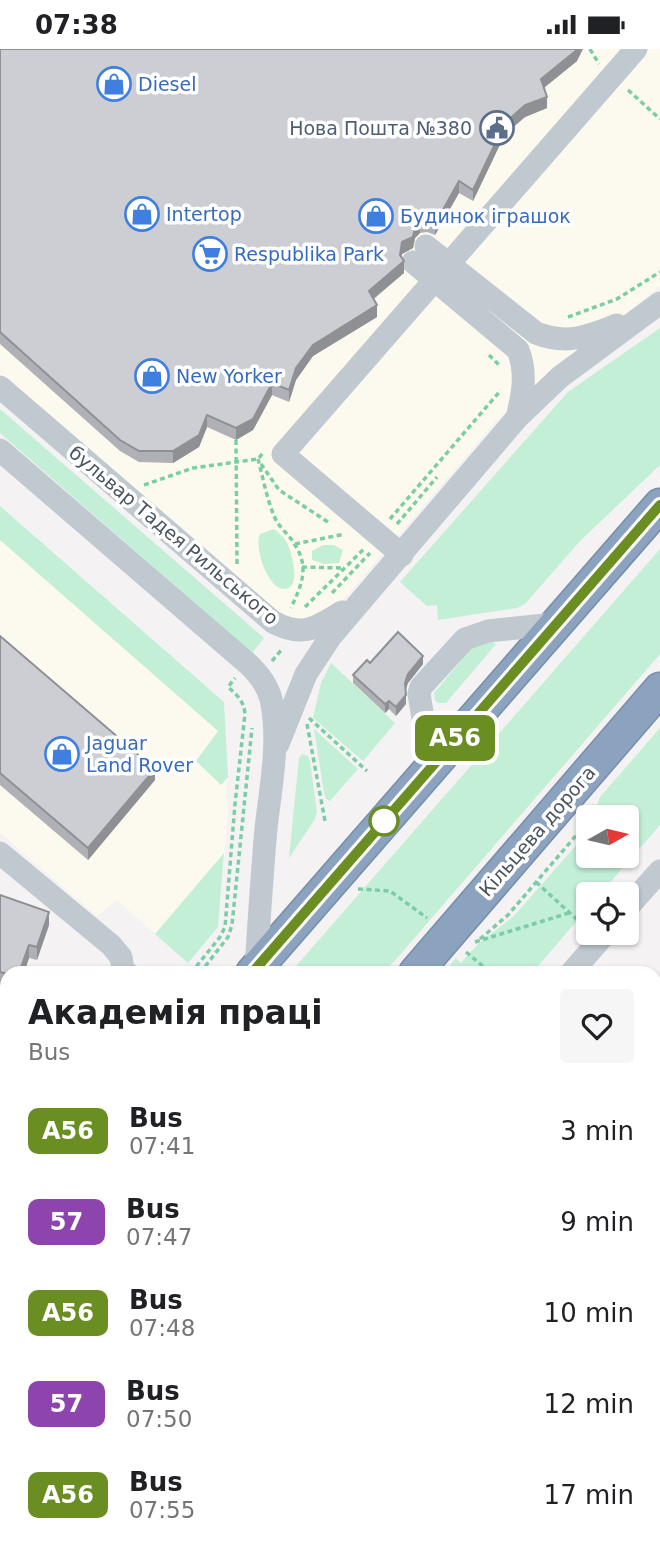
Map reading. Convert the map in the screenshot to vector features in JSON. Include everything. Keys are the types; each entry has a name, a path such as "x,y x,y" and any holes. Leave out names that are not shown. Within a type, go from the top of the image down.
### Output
{"highway":[{"path":"258,966 660,505"},
{"name":"Кільцева дорога","path":"421,966 660,689"}],"street":[{"path":"402,555 366,541 284,454 636,49"},
{"path":"419,254 536,333 557,340 568,341 589,335 656,306"},
{"path":"442,272 518,350 524,375 517,418"},
{"path":"275,750 306,674 331,636 517,418 560,377 656,306"},
{"name":"бульвар Тадея Рильського","path":"0,387 272,622 292,631 304,631 317,627 360,601"},
{"path":"0,450 240,672 260,675 271,699 275,750 254,966"},
{"path":"430,766 419,694 421,687 465,639 488,631 532,627 560,620"},
{"path":"0,853 111,945 121,957 122,966"},
{"path":"639,894 660,871"},
{"path":"577,966 596,945"}],"path":[{"path":"590,49 601,67 660,119"},
{"path":"562,319 617,299 660,272"},
{"path":"481,347 500,365 503,375"},
{"path":"295,544 347,534 279,490 258,459 274,516 295,544 302,567 303,582 287,615 308,605 344,568 506,384"},
{"path":"236,440 237,571"},
{"path":"302,567 344,568"},
{"path":"240,672 240,685"},
{"path":"197,966 225,927 245,714 240,697 228,687 240,672"},
{"path":"325,821 306,715 367,771"},
{"path":"205,966 228,937 232,925 253,723"},
{"path":"569,913 475,943 508,915 576,835"},
{"path":"536,882 576,919"},
{"path":"356,889 390,891 427,918"},
{"path":"462,947 483,966"}],"shaded area":[{"path":"0,49 660,49 660,286 496,421 334,610 316,621 287,622 0,375"},
{"path":"0,506 224,702 228,814 218,927 188,963 117,900 97,916 0,833"}],"green space":[{"path":"660,328 660,465 580,541 525,604 517,608 438,620 437,605 427,606 400,582 568,392"},
{"path":"0,409 264,638 252,653 0,433"},
{"path":"0,506 224,702 228,777 221,785 196,761 218,731 0,540"},
{"path":"274,529 286,541 294,568 293,583 284,589 272,582 260,557 260,534"},
{"path":"323,545 334,545 343,550 339,563 324,564 312,560 312,551"},
{"path":"660,549 660,654 398,957 390,966 296,966"},
{"path":"475,644 496,644 446,703 438,703 434,693"},
{"path":"331,663 395,723 363,761 313,718 321,683"},
{"path":"660,728 660,825 639,849 639,805 597,805 600,797"},
{"path":"314,729 358,769 330,801 324,793"},
{"path":"302,754 308,756 310,761 317,812 289,858 299,758"},
{"path":"576,846 576,868 623,868 610,882 576,882 576,922 538,966 449,966 456,958 461,963 478,944 513,917"},
{"path":"224,853 218,927 188,963 155,934"}],"building":[{"name":"Respublika Park","path":"0,49 578,49 541,79 547,97 525,105 505,123 473,190 459,181 435,224 420,222 415,226 413,237 402,242 400,255 404,261 369,291 377,305 313,345 296,368 289,390 272,383 253,419 236,428 207,415 199,435 173,451 139,451 120,440 0,332"},
{"path":"398,632 423,656 408,674 405,683 406,695 396,707 389,701 385,704 353,675 367,660 370,663"},
{"name":"Jaguar Land Rover","path":"0,636 155,769 88,848 0,773"},
{"path":"0,895 49,912 37,947 29,945 22,966 0,966"}],"bus line":[{"name":"A56","path":"258,966 660,505"}],"place":[{"name":"Diesel","path":"114,84"},
{"name":"Нова Пошта №380","path":"497,128"},
{"name":"Intertop","path":"142,214"},
{"name":"Будинок іграшок","path":"376,216"},
{"name":"Respublika Park","path":"210,254"},
{"name":"New Yorker","path":"152,376"},
{"name":"Jaguar Land Rover","path":"62,754"}]}
